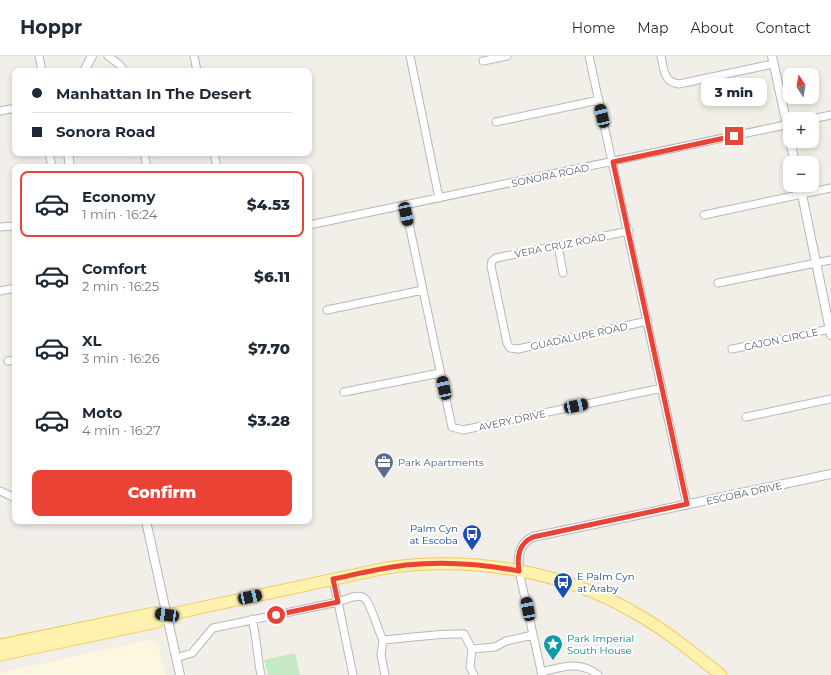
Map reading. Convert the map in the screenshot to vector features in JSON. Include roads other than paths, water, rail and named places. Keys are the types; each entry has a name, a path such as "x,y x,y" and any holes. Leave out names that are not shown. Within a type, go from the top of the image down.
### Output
{"main road":[{"path":"0,655 156,622 167,615 386,568 434,564 476,565 519,571 573,585 602,596 635,612 668,633 721,675"},
{"path":"0,645 154,613 167,615"}],"street":[{"path":"40,56 42,68"},
{"path":"86,68 92,56"},
{"path":"108,56 122,68"},
{"path":"194,56 196,68"},
{"path":"410,56 439,198"},
{"path":"483,61 507,56"},
{"path":"589,56 629,231 687,504"},
{"path":"661,58 666,78 671,83 679,84 772,60 786,112"},
{"path":"496,122 599,100"},
{"path":"0,111 12,109"},
{"path":"819,118 831,115"},
{"name":"SONORA ROAD","path":"312,224 783,125"},
{"path":"704,215 831,188"},
{"path":"802,194 830,332"},
{"path":"344,392 440,373 405,205"},
{"path":"0,227 12,226"},
{"name":"VERA CRUZ ROAD","path":"510,348 505,336 491,266 492,261 496,258 629,231"},
{"path":"558,245 563,273"},
{"path":"718,283 831,260"},
{"path":"0,291 12,289"},
{"path":"327,310 423,290"},
{"name":"GUADALUPE ROAD","path":"510,348 518,349 648,321"},
{"name":"CAJON CIRCLE","path":"732,349 830,332"},
{"name":"AVERY DRIVE","path":"440,373 452,426 456,429 463,430 662,388"},
{"path":"746,417 831,399"},
{"name":"ESCOBA DRIVE","path":"519,571 519,552 525,542 533,537 831,474"},
{"path":"0,492 12,497"},
{"path":"147,524 180,675"},
{"path":"519,571 542,673 573,665 591,669 598,675"},
{"path":"333,579 353,675"},
{"path":"176,658 192,653 213,628 338,602 356,596 363,597 369,602 383,640 381,654 385,675"},
{"path":"252,620 257,641 256,655 261,675"},
{"path":"383,640 442,633 464,634 472,649 470,667 474,675"},
{"path":"472,649 495,647 506,641 533,635"}],"place":[{"name":"Park Apartments","path":"384,479"},
{"name":"Palm Cyn at Escoba","path":"472,551"},
{"name":"E Palm Cyn at Araby","path":"563,599"},
{"name":"Park Imperial South House","path":"553,661"}]}
